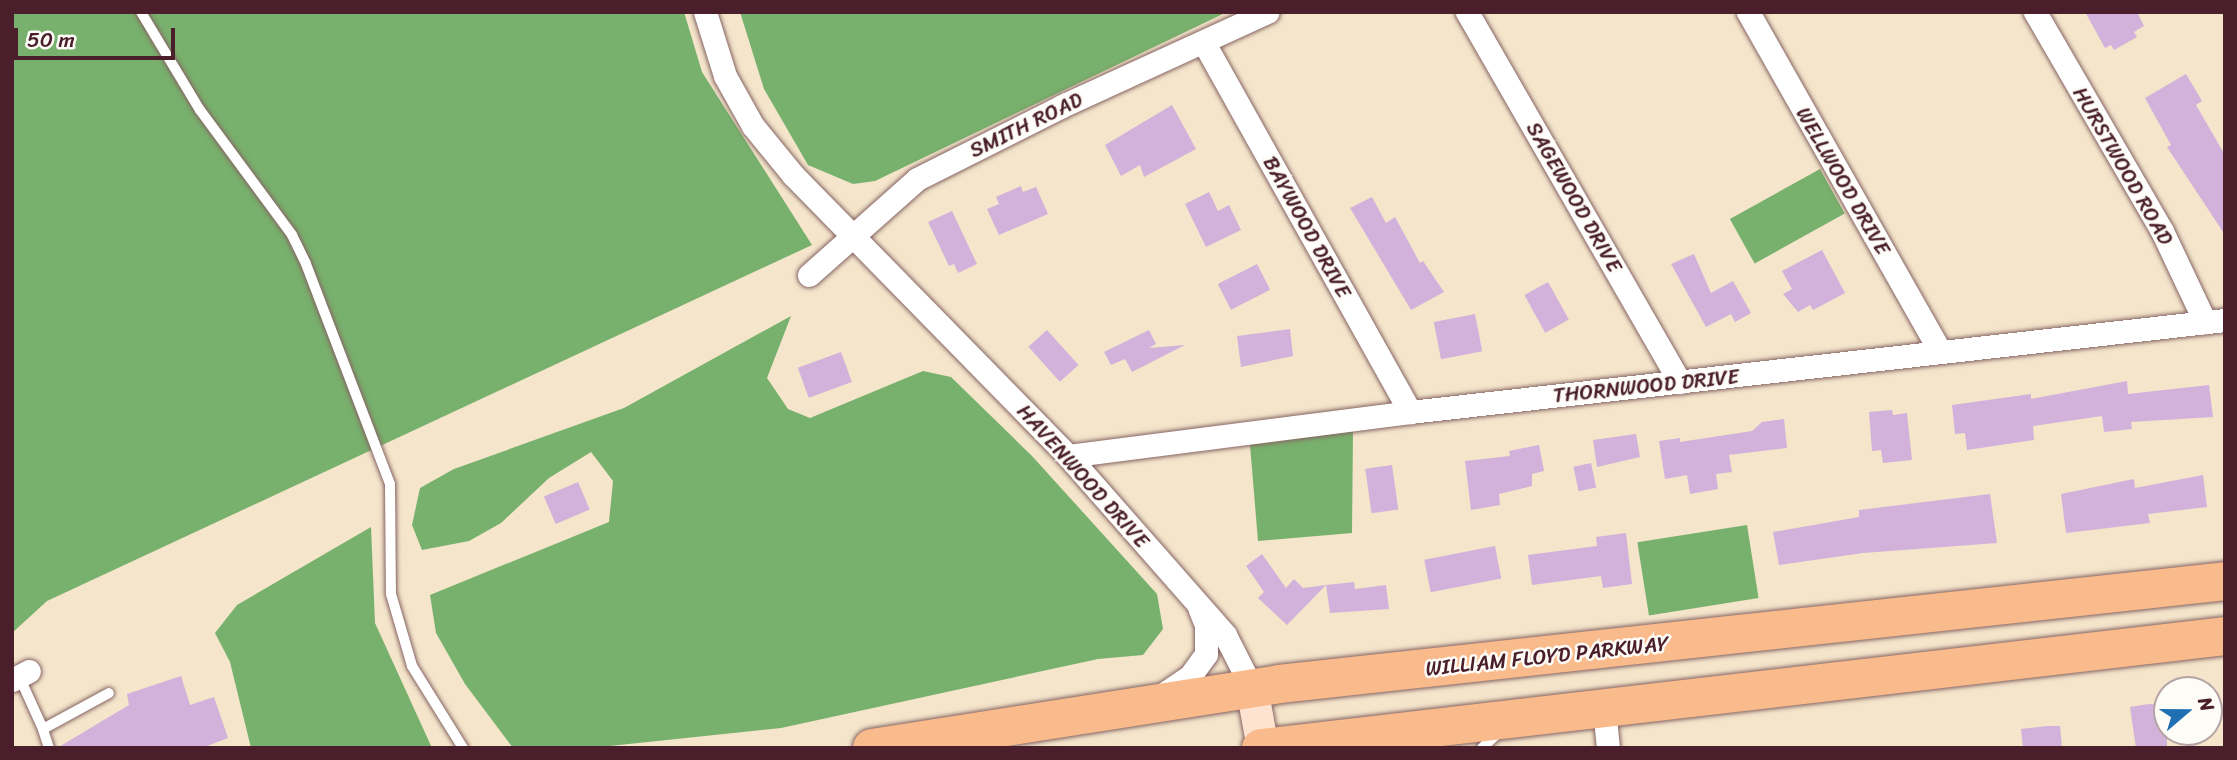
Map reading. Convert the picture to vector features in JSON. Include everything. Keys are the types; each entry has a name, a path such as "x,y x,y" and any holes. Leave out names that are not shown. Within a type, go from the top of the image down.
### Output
{"highway":[{"name":"WILLIAM FLOYD PARKWAY","path":"872,748 1252,688 2225,581"},
{"path":"1263,748 2225,636"}],"main road":[{"name":"HAVENWOOD DRIVE","path":"1252,688 1263,748"}],"street":[{"name":"HAVENWOOD DRIVE","path":"705,12 725,76 753,126 851,235 1068,456 1225,635 1252,688"},
{"name":"SMITH ROAD","path":"809,275 917,179 1062,106 1267,12"},
{"name":"SAGEWOOD DRIVE","path":"1467,12 1680,382"},
{"name":"WELLWOOD DRIVE","path":"1748,12 1940,350"},
{"name":"HURSTWOOD ROAD","path":"2035,12 2215,321"},
{"name":"BAYWOOD DRIVE","path":"1204,43 1410,412"},
{"name":"THORNWOOD DRIVE","path":"1068,456 1410,412 2215,321"},
{"path":"1145,703 1200,665 1207,640 1196,602"},
{"path":"1604,708 1608,748"}],"lane":[{"path":"141,12 200,110 292,235 306,264 390,484 391,594 412,666 463,748"},
{"path":"20,676 49,748"},
{"path":"43,729 109,693"},
{"path":"1482,748 1514,719"}],"green space":[{"path":"12,12 684,12 702,72 812,245 47,601 12,633"},
{"path":"740,12 1227,12 875,181 853,184 808,165 764,89"},
{"path":"1820,169 1845,214 1755,264 1730,219"},
{"path":"791,316 767,378 788,409 810,418 923,371 951,377 1032,456 1157,594 1163,629 1143,655 1098,659 781,728 591,748 513,748 465,684 436,633 430,595 609,522 613,481 591,452 549,478 501,523 469,541 422,550 412,525 420,488 454,469 624,408"},
{"path":"1353,431 1352,533 1258,541 1250,445"},
{"path":"1747,525 1759,598 1649,615 1637,542"},
{"path":"371,527 375,623 432,748 251,748 230,662 215,633 237,605"}],"building":[{"path":"2085,12 2137,12 2144,26 2134,32 2137,37 2114,50 2111,45 2105,48"},
{"path":"2186,74 2202,101 2196,105 2225,155 2225,235 2167,147 2171,145 2145,98"},
{"path":"1172,105 1196,149 1144,177 1140,165 1121,176 1105,145"},
{"path":"1021,186 1023,192 1036,187 1048,214 999,235 987,209 999,204 996,197"},
{"path":"1209,192 1218,211 1229,205 1241,230 1206,247 1185,204"},
{"path":"1372,197 1386,223 1395,217 1420,263 1423,261 1444,292 1411,310 1350,208"},
{"path":"952,211 977,264 958,273 954,264 949,266 928,222"},
{"path":"1822,250 1845,293 1813,310 1810,305 1798,312 1783,294 1792,289 1782,271"},
{"path":"1694,254 1711,293 1733,281 1751,313 1735,322 1731,314 1706,327 1671,264"},
{"path":"1257,264 1270,290 1231,310 1218,284"},
{"path":"1548,282 1569,320 1545,333 1524,295"},
{"path":"1475,314 1482,351 1441,359 1434,322"},
{"path":"1290,329 1293,356 1241,367 1237,336"},
{"path":"1047,330 1078,365 1060,382 1028,347"},
{"path":"1149,330 1156,344 1149,348 1185,345 1132,372 1125,359 1111,365 1104,352"},
{"path":"841,352 852,382 809,398 798,368"},
{"path":"2127,381 2128,394 2209,385 2213,417 2131,422 2132,429 2104,432 2102,416 2033,426 2034,440 1967,450 1965,433 1955,434 1952,405 2031,394 2031,399"},
{"path":"1892,410 1893,415 1907,413 1912,460 1883,463 1881,450 1872,451 1869,412"},
{"path":"1784,419 1787,448 1729,455 1732,472 1716,474 1718,489 1690,494 1687,475 1665,479 1659,441 1680,438 1680,442 1752,431 1762,422"},
{"path":"1636,434 1640,457 1597,467 1593,440"},
{"path":"1539,445 1544,471 1532,474 1532,486 1499,494 1500,505 1471,510 1465,461 1510,456 1509,451"},
{"path":"1591,463 1596,487 1579,491 1573,467"},
{"path":"1392,465 1398,510 1372,513 1365,469"},
{"path":"2203,475 2207,507 2148,514 2150,523 2066,533 2061,494 2134,479 2135,488"},
{"path":"578,482 590,510 556,524 544,496"},
{"path":"1990,494 1997,543 1863,553 1779,565 1773,532 1859,517 1859,510"},
{"path":"1626,533 1632,584 1603,588 1601,576 1532,585 1528,555 1597,546 1596,537"},
{"path":"1495,546 1501,578 1431,592 1424,560"},
{"path":"1262,554 1286,588 1294,579 1303,588 1326,585 1287,625 1258,598 1264,592 1246,566"},
{"path":"1354,582 1355,589 1386,585 1389,609 1330,613 1326,585"},
{"path":"181,676 190,705 214,697 228,738 202,748 57,748 129,705 127,694"},
{"path":"2153,704 2153,746 2167,746 2136,748 2130,707"},
{"path":"2060,726 2062,748 2023,748 2021,729"}]}
